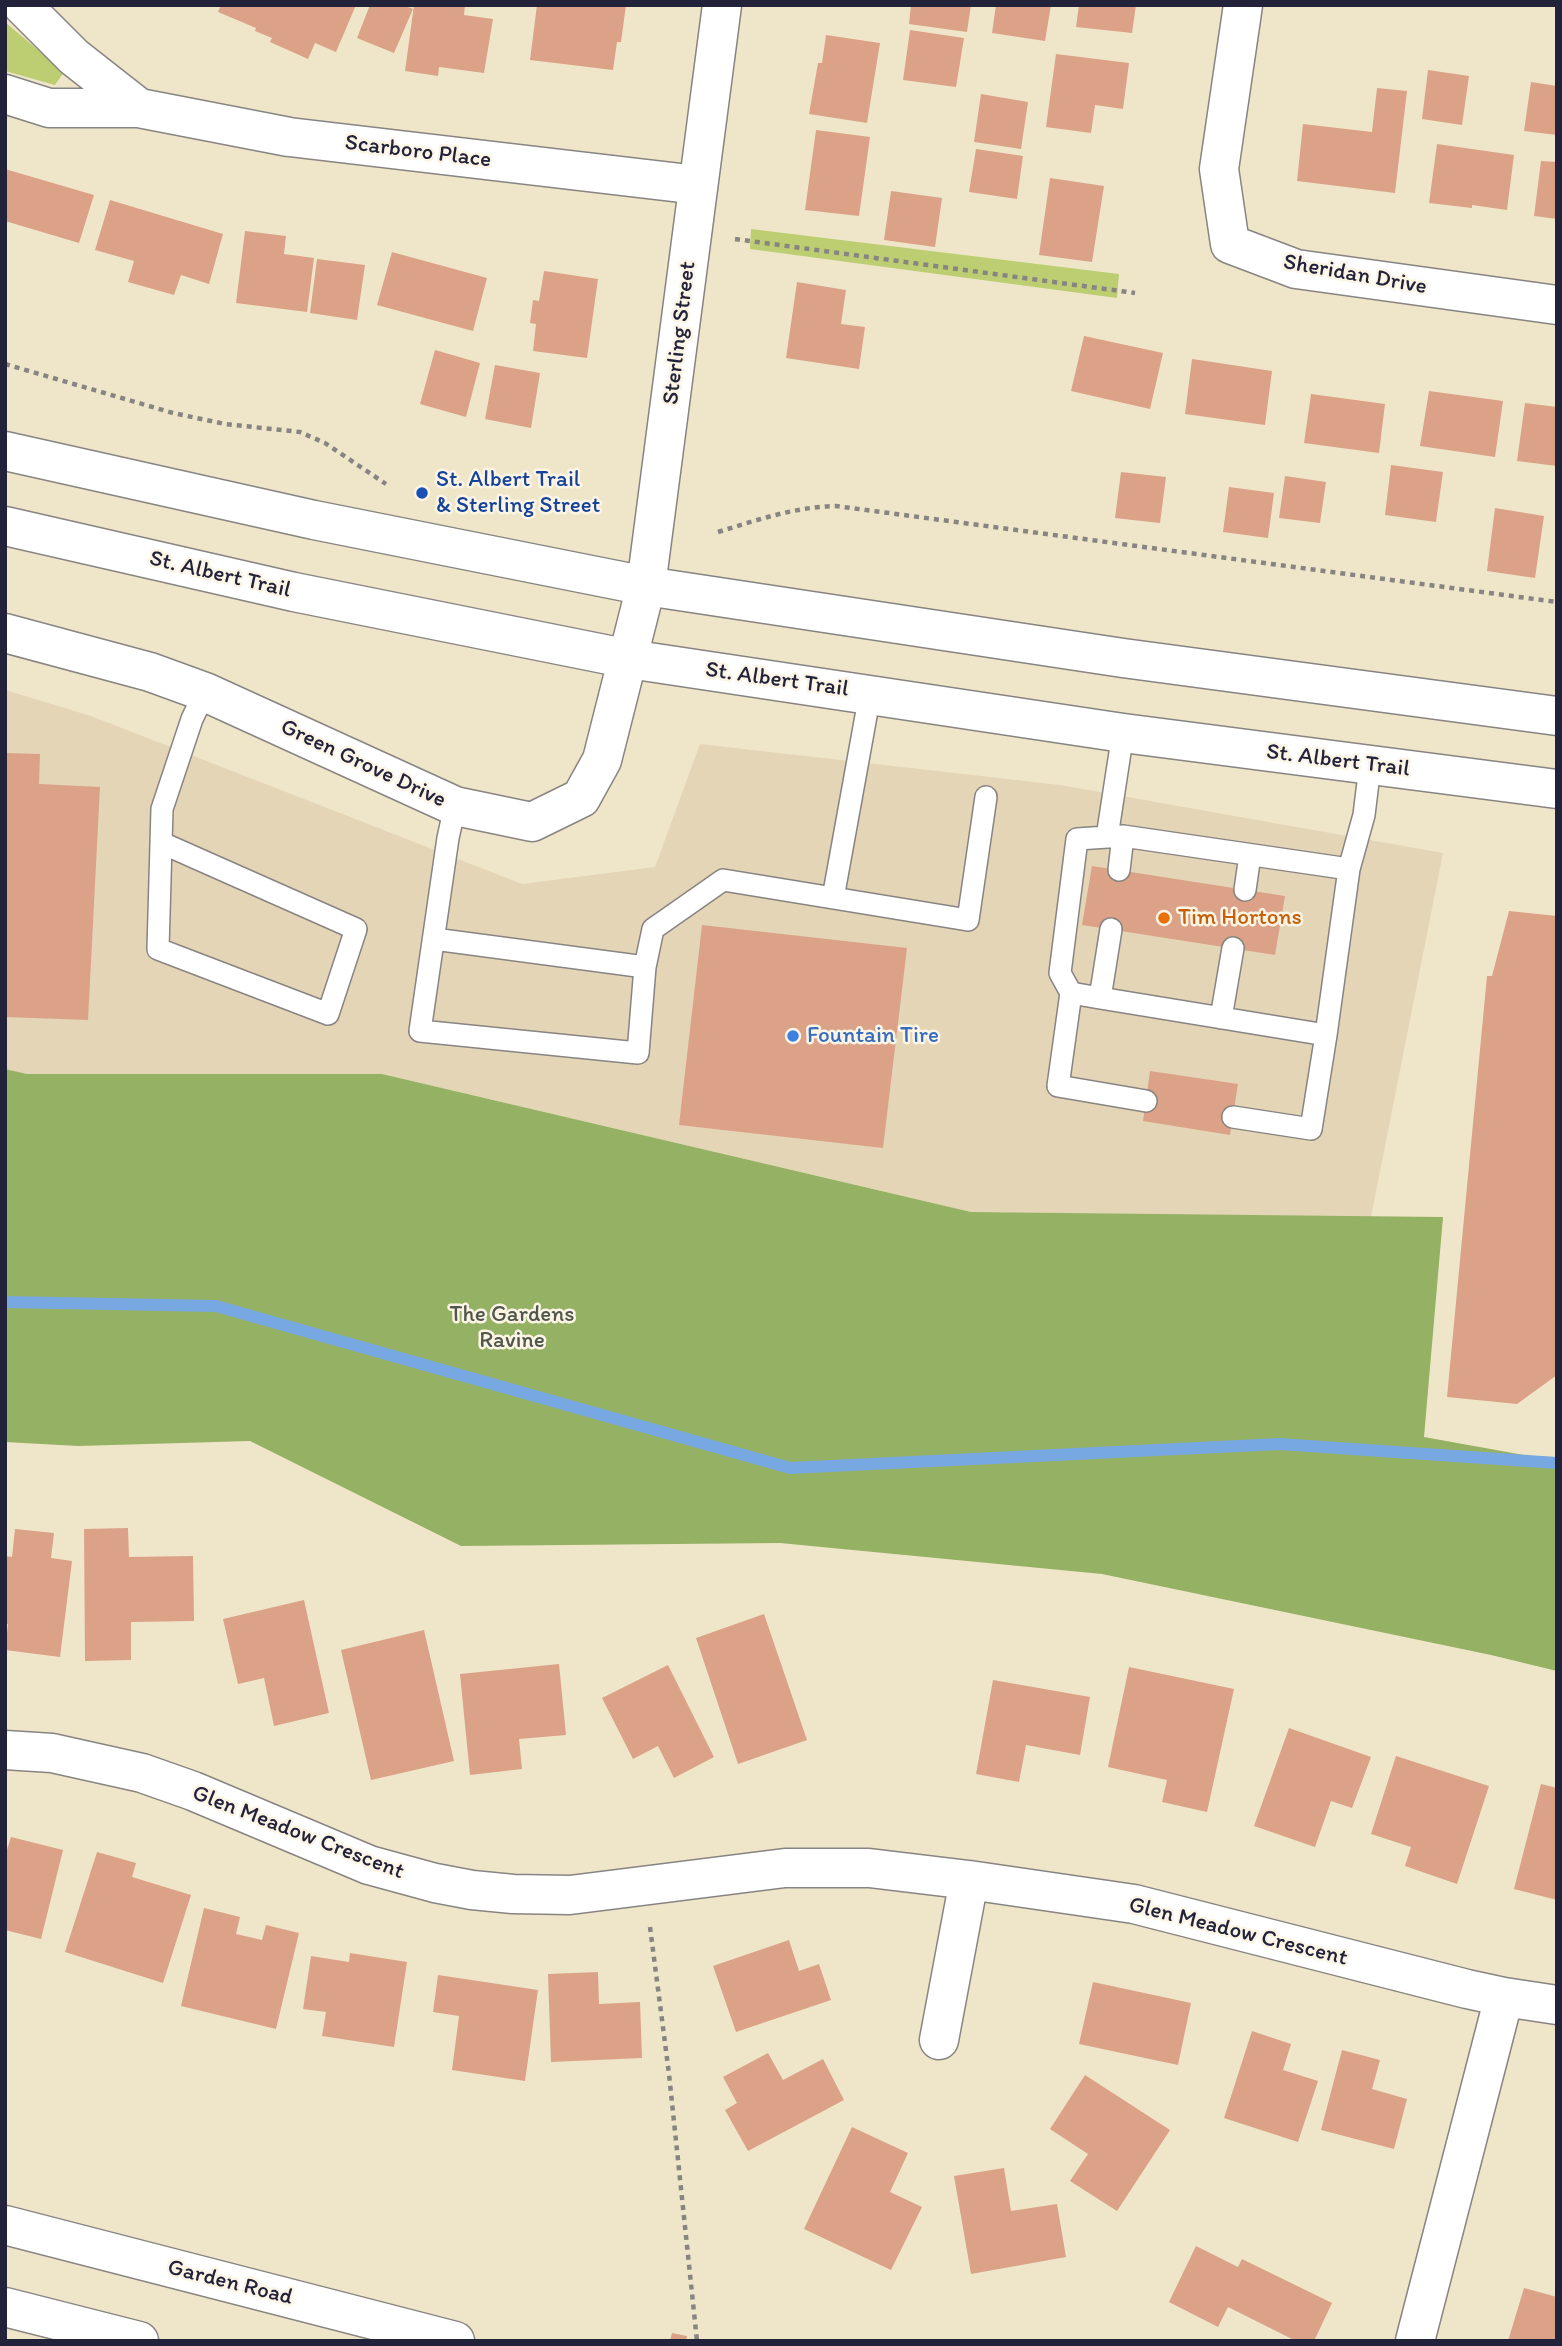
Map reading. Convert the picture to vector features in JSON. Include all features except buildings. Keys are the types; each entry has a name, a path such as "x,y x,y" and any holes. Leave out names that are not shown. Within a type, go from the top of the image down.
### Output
{"street":[{"name":"Scarboro Place","path":"22,5 74,57 139,108"},
{"name":"Sterling Street","path":"629,659 646,586 658,511 722,5"},
{"name":"Sheridan Drive","path":"1243,5 1219,169 1230,244 1296,270 1557,305"},
{"name":"Scarboro Place","path":"5,94 49,108 139,108 289,137 698,185"},
{"path":"5,452 314,520 646,586 1137,660 1557,716"},
{"name":"St. Albert Trail","path":"5,526 294,592 629,659 1123,733 1557,789"},
{"name":"Green Grove Drive","path":"5,633 150,672 205,692 455,806 532,822 581,798 602,760 629,659"},
{"name":"Glen Meadow Crescent","path":"5,1749 52,1753 142,1773 193,1791 369,1865 435,1883 513,1894 570,1895 748,1872 816,1866 869,1868 1134,1904 1504,1997 1557,2005"},
{"path":"939,2040 969,1880"},
{"path":"1415,2341 1504,1997"},
{"name":"Garden Road","path":"5,2225 455,2341"},
{"path":"5,2307 139,2341"}],"lane":[{"path":"162,843 356,929 328,1014 158,949 162,809 192,719 205,692"},
{"path":"833,898 870,694"},
{"path":"1119,870 1115,837 1123,733"},
{"path":"1233,1117 1311,1129 1349,869 1364,815 1370,766"},
{"path":"455,806 448,838 421,1031 638,1053 645,967 653,929 723,880 968,920 986,797"},
{"path":"1146,1101 1058,1086 1071,993 1060,973 1077,839 1115,837 1349,869"},
{"path":"1245,890 1251,855"},
{"path":"1100,998 1111,929"},
{"path":"434,939 645,967"},
{"path":"1222,1018 1233,948"},
{"path":"1071,993 1326,1035"}],"path":[{"path":"735,239 1135,293"},
{"path":"5,364 173,413 225,424 300,432 325,443 386,484"},
{"path":"718,532 779,513 836,506 1557,602"},
{"path":"650,1927 669,2074 697,2341"}],"shaded area":[{"path":"5,690 91,716 522,884 655,867 700,744 1060,785 1443,853 1371,1217 971,1212 382,1074 26,1074 5,1069"}],"green space":[{"path":"5,22 64,72 55,85 5,71"},
{"path":"751,229 1119,274 1117,298 750,249"},
{"name":"The Gardens Ravine","path":"5,1069 27,1074 382,1074 971,1212 1443,1217 1424,1437 1557,1461 1557,1671 1102,1574 780,1543 461,1546 250,1441 78,1446 5,1442"}],"waterway":[{"path":"5,1302 216,1306 790,1468 1279,1444 1557,1463"}],"place":[{"name":"St. Albert Trail & Sterling Street","path":"422,493"},
{"name":"Tim Hortons","path":"1164,918"},
{"name":"Fountain Tire","path":"793,1036"}]}
